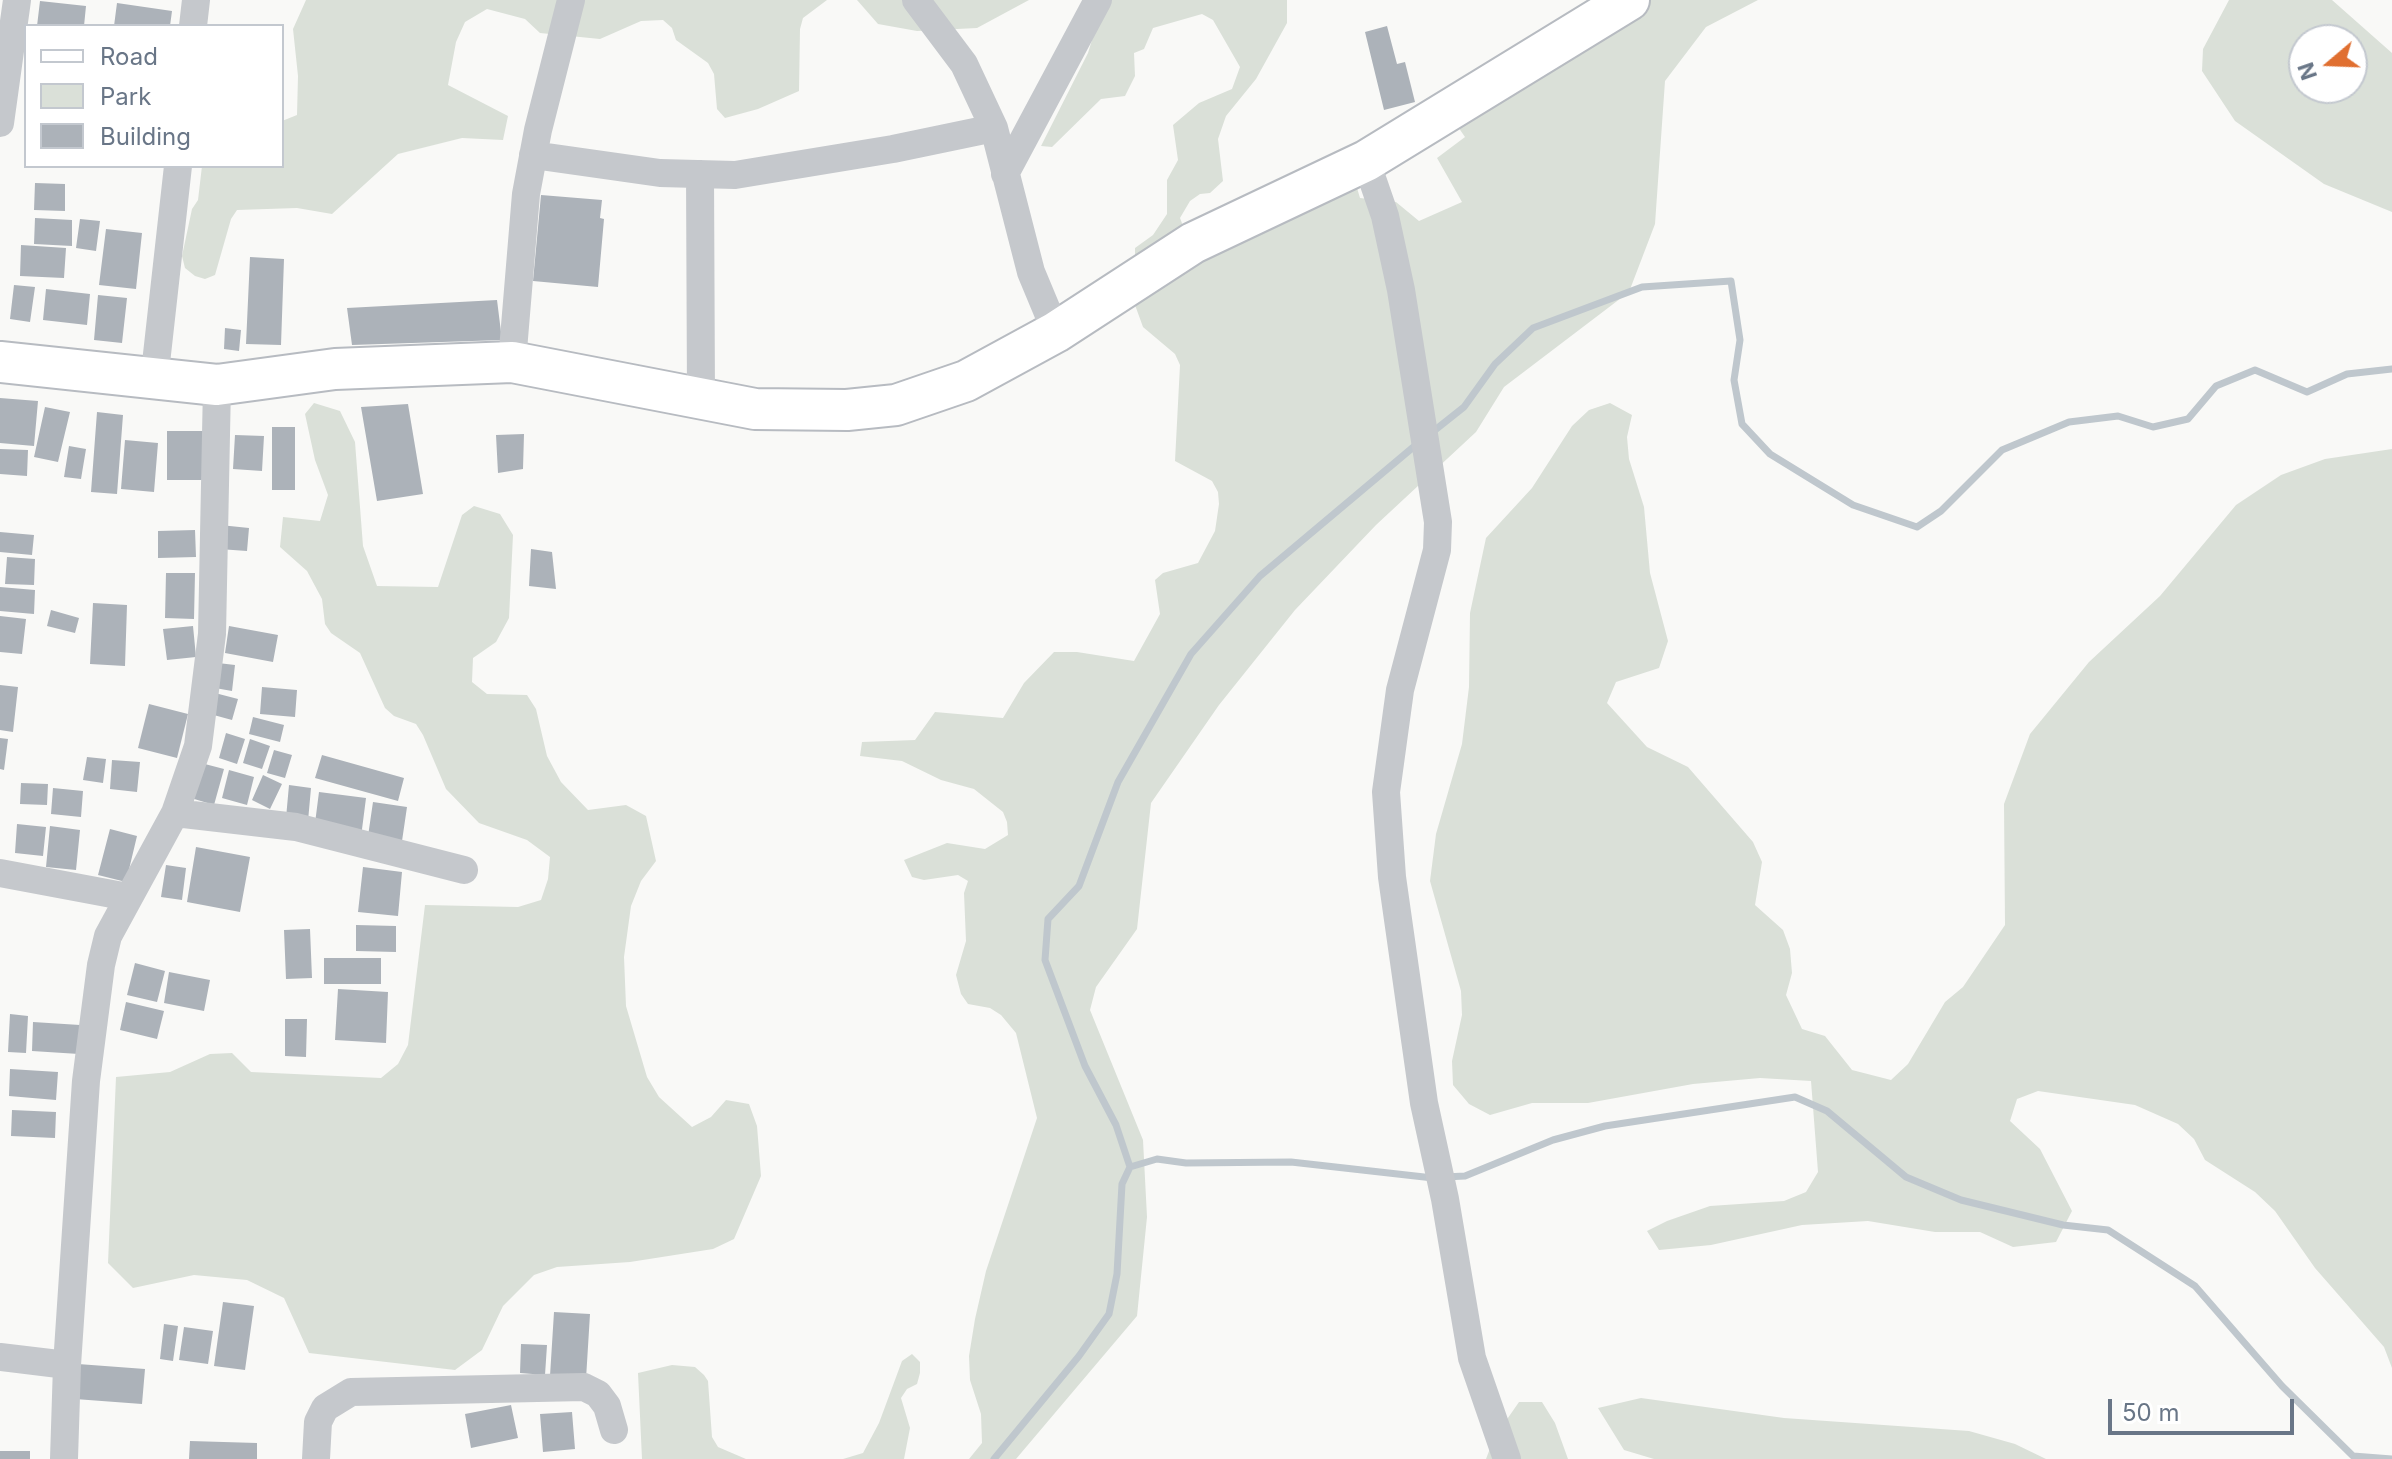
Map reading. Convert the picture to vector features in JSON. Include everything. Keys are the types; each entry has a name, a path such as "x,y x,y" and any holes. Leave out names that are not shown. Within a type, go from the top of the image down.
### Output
{"main road":[{"path":"0,362 154,381 217,385 335,369 512,362 755,409 847,410 896,405 966,381 1056,332 1193,243 1366,161 1629,0"}],"street":[{"path":"0,123 17,0"},
{"path":"193,24 196,0"},
{"path":"512,362 521,241 533,155 571,0"},
{"path":"916,0 964,64 994,128 1031,272 1056,332"},
{"path":"1005,174 1098,0"},
{"path":"533,155 660,173 735,175 994,128"},
{"path":"1366,161 1385,216 1401,290 1438,522 1428,587 1409,644 1386,792 1392,877 1424,1103 1445,1199 1472,1358 1507,1459"},
{"path":"154,381 178,168"},
{"path":"700,174 701,398"},
{"path":"64,1459 67,1365 86,1081 101,965 108,936 175,813 198,746 212,634 217,385"},
{"path":"175,813 296,827 464,870"},
{"path":"0,873 128,897"},
{"path":"0,1357 67,1365"},
{"path":"316,1459 316,1433 321,1415 325,1408 351,1392 584,1387 598,1394 607,1406 614,1430"}],"green space":[{"path":"306,0 827,0 803,18 799,91 758,109 725,118 717,109 714,74 708,63 676,40 672,28 663,20 641,21 600,39 540,33 525,19 487,9 465,22 456,42 448,85 508,116 503,140 462,138 398,154 332,214 297,208 237,210 231,219 215,275 205,279 195,276 185,268 182,256 192,209 198,200 202,168 284,168 284,120 297,115 298,76 293,29"},
{"path":"857,0 1029,0 977,28 917,31 878,24"},
{"path":"1086,0 1287,0 1287,23 1256,79 1226,116 1218,139 1223,181 1210,193 1200,194 1190,201 1180,218 1186,234 1348,158 1360,198 1396,202 1419,221 1462,202 1437,158 1465,137 1436,95 1598,0 1758,0 1706,27 1665,81 1655,224 1629,292 1504,387 1476,432 1376,525 1295,610 1219,705 1151,803 1137,929 1096,987 1090,1010 1143,1140 1147,1217 1137,1316 1016,1459 969,1459 982,1443 981,1414 970,1380 969,1356 975,1319 986,1271 1037,1118 1016,1033 1001,1015 990,1008 968,1004 961,994 956,975 966,941 964,893 968,881 958,875 924,880 912,877 904,860 947,843 985,849 1008,835 1007,822 1003,812 974,789 941,780 902,761 860,756 862,742 915,740 935,712 1003,718 1024,683 1054,652 1077,652 1134,661 1160,614 1155,580 1163,573 1198,563 1215,531 1219,504 1218,492 1212,481 1175,461 1180,365 1175,354 1143,327 1135,305 1135,248 1153,235 1167,214 1167,180 1178,160 1173,125 1199,103 1232,89 1240,67 1213,20 1202,14 1153,28 1144,49 1134,53 1135,76 1125,96 1101,99 1052,147 1041,146 1088,53 1095,30"},
{"path":"2229,0 2332,0 2359,24 2288,24 2288,104 2368,104 2368,32 2392,53 2392,212 2324,184 2235,121 2202,71 2203,49"},
{"path":"314,403 340,411 355,442 363,546 377,586 438,587 462,515 474,506 500,514 513,535 509,618 496,642 473,658 472,682 487,694 527,695 536,709 547,756 561,782 588,810 626,805 646,816 656,861 641,881 631,906 624,957 626,1006 647,1077 659,1097 692,1127 711,1117 726,1100 749,1104 757,1126 761,1176 734,1239 713,1249 630,1262 557,1267 534,1275 503,1306 482,1350 455,1370 309,1353 284,1298 247,1280 194,1275 133,1288 108,1263 116,1077 170,1072 210,1054 232,1053 251,1072 381,1078 398,1064 408,1045 425,905 518,907 541,900 548,879 550,857 527,840 479,823 446,789 416,724 394,716 385,708 360,653 331,633 325,624 322,599 307,571 280,547 283,517 320,521 328,495 315,460 305,414"},
{"path":"1610,403 1632,415 1627,437 1629,459 1644,507 1650,573 1668,641 1659,668 1616,682 1607,703 1647,747 1688,767 1753,842 1762,862 1755,905 1783,930 1790,949 1792,973 1786,995 1802,1029 1825,1036 1852,1070 1891,1080 1908,1064 1945,1002 1963,987 2005,925 2004,804 2030,734 2089,662 2160,596 2236,505 2281,475 2325,459 2392,449 2392,1368 2384,1347 2315,1268 2275,1211 2255,1192 2205,1160 2194,1139 2178,1124 2135,1105 2038,1091 2017,1099 2010,1121 2040,1149 2072,1211 2056,1242 2013,1247 1980,1232 1935,1232 1868,1221 1802,1225 1711,1245 1659,1250 1647,1231 1667,1221 1710,1206 1784,1201 1806,1192 1818,1172 1811,1081 1760,1078 1693,1084 1588,1103 1532,1103 1490,1115 1469,1104 1453,1085 1452,1061 1462,1015 1461,991 1430,881 1436,834 1462,744 1469,687 1470,613 1486,538 1532,488 1572,426 1589,410"},
{"path":"912,1354 920,1362 920,1373 917,1384 907,1389 901,1398 910,1428 904,1459 843,1459 863,1453 879,1423 902,1361"},
{"path":"672,1365 695,1367 704,1375 708,1381 712,1437 718,1447 746,1459 642,1459 638,1373"},
{"path":"1641,1398 1784,1418 1969,1431 2015,1444 2046,1459 1654,1459 1624,1450 1598,1408"},
{"path":"1519,1402 1542,1402 1555,1423 1568,1459 1486,1459 1494,1438"}],"building":[{"path":"40,1 86,6 84,24 37,24"},
{"path":"117,3 172,11 170,24 114,24"},
{"path":"1387,26 1397,64 1405,62 1415,102 1384,110 1365,32"},
{"path":"35,183 65,184 65,211 34,210"},
{"path":"541,195 602,200 600,218 604,219 598,287 533,281"},
{"path":"35,218 72,220 72,246 34,244"},
{"path":"80,219 100,221 96,251 76,248"},
{"path":"106,229 142,233 136,289 99,285"},
{"path":"21,245 66,248 64,278 20,276"},
{"path":"250,257 284,259 281,345 246,344"},
{"path":"14,285 35,287 30,322 10,319"},
{"path":"46,289 90,294 87,325 43,320"},
{"path":"98,295 127,298 122,343 94,340"},
{"path":"497,300 502,340 352,345 347,308"},
{"path":"225,328 241,330 239,351 224,349"},
{"path":"0,398 38,401 34,446 0,443"},
{"path":"408,404 423,494 377,501 361,407"},
{"path":"45,407 70,412 58,462 34,457"},
{"path":"97,412 123,415 117,494 91,492"},
{"path":"272,427 295,427 295,490 272,490"},
{"path":"167,431 203,431 203,480 167,480"},
{"path":"524,434 523,469 498,473 496,435"},
{"path":"235,435 264,436 262,471 233,469"},
{"path":"125,440 158,443 154,492 121,489"},
{"path":"69,446 86,449 81,479 64,477"},
{"path":"0,449 28,450 27,476 0,474"},
{"path":"220,525 249,528 247,551 219,549"},
{"path":"195,530 196,557 158,558 158,531"},
{"path":"0,532 34,535 32,555 0,552"},
{"path":"531,549 552,552 556,589 529,586"},
{"path":"7,557 35,559 34,585 5,584"},
{"path":"166,573 195,573 194,619 165,618"},
{"path":"0,587 35,590 34,614 0,611"},
{"path":"93,603 127,605 125,666 90,664"},
{"path":"51,610 79,618 75,633 47,626"},
{"path":"0,616 26,619 22,654 0,652"},
{"path":"193,626 196,657 167,660 163,629"},
{"path":"229,626 278,635 273,662 225,653"},
{"path":"218,663 235,665 232,691 215,688"},
{"path":"0,685 18,687 13,732 0,730"},
{"path":"262,687 297,690 295,717 260,714"},
{"path":"215,693 238,699 232,720 210,714"},
{"path":"149,704 188,714 177,758 138,748"},
{"path":"253,717 284,725 280,742 249,734"},
{"path":"226,733 245,739 237,764 219,758"},
{"path":"0,738 8,739 4,770 0,769"},
{"path":"250,739 270,746 262,769 243,763"},
{"path":"274,750 292,755 285,778 267,773"},
{"path":"322,755 404,778 398,801 315,778"},
{"path":"87,757 106,759 103,783 83,780"},
{"path":"112,760 140,762 137,792 110,789"},
{"path":"201,763 224,769 214,805 191,798"},
{"path":"229,770 254,777 247,805 222,798"},
{"path":"263,775 282,784 270,809 252,800"},
{"path":"21,783 48,784 47,805 20,804"},
{"path":"289,785 311,788 308,821 286,818"},
{"path":"53,788 83,791 81,817 51,814"},
{"path":"319,792 366,798 361,837 314,831"},
{"path":"373,802 407,807 402,841 368,836"},
{"path":"17,824 46,827 43,856 15,853"},
{"path":"50,826 80,830 76,870 46,867"},
{"path":"110,829 137,836 126,882 98,875"},
{"path":"196,847 250,857 240,912 187,902"},
{"path":"166,865 186,868 182,900 161,897"},
{"path":"363,867 402,872 398,916 358,912"},
{"path":"356,925 396,926 396,952 356,951"},
{"path":"310,929 312,978 286,979 284,930"},
{"path":"324,958 381,958 381,984 324,984"},
{"path":"135,963 165,971 157,1002 127,995"},
{"path":"169,972 210,980 204,1011 164,1003"},
{"path":"338,989 388,992 386,1043 335,1040"},
{"path":"126,1002 164,1011 157,1039 120,1030"},
{"path":"10,1014 28,1016 26,1053 8,1052"},
{"path":"285,1019 307,1019 306,1057 285,1056"},
{"path":"33,1022 80,1025 79,1054 32,1051"},
{"path":"10,1069 58,1072 56,1100 9,1096"},
{"path":"12,1110 56,1112 55,1138 11,1136"},
{"path":"223,1302 254,1306 245,1370 214,1366"},
{"path":"554,1312 590,1314 586,1379 550,1376"},
{"path":"164,1324 178,1326 173,1361 160,1359"},
{"path":"184,1327 213,1331 208,1364 179,1360"},
{"path":"521,1344 547,1345 545,1375 520,1373"},
{"path":"78,1364 145,1369 142,1404 75,1399"},
{"path":"511,1405 518,1438 471,1448 465,1414"},
{"path":"572,1412 575,1449 543,1452 540,1414"},
{"path":"190,1441 257,1443 257,1459 189,1459"},
{"path":"0,1451 30,1451 30,1459 0,1459"}],"waterway":[{"path":"1430,434 1464,407 1495,364 1533,328 1642,287 1731,281 1740,340 1734,380 1742,424 1770,454 1853,505 1917,527 1941,511 2002,450 2069,422 2118,416 2153,427 2188,419 2216,386 2255,370 2307,392 2347,374 2392,369"},
{"path":"994,1459 1079,1356 1109,1314 1117,1274 1122,1184 1130,1167 1116,1125 1085,1066 1045,960 1048,919 1079,886 1118,782 1191,654 1260,576 1417,444"},
{"path":"1445,1177 1465,1176 1553,1140 1605,1126 1795,1097 1827,1111 1906,1177 1961,1200 2063,1225 2108,1230 2195,1286 2282,1386 2353,1456 2392,1459"},
{"path":"1130,1167 1157,1159 1186,1163 1291,1162 1433,1178"}]}
